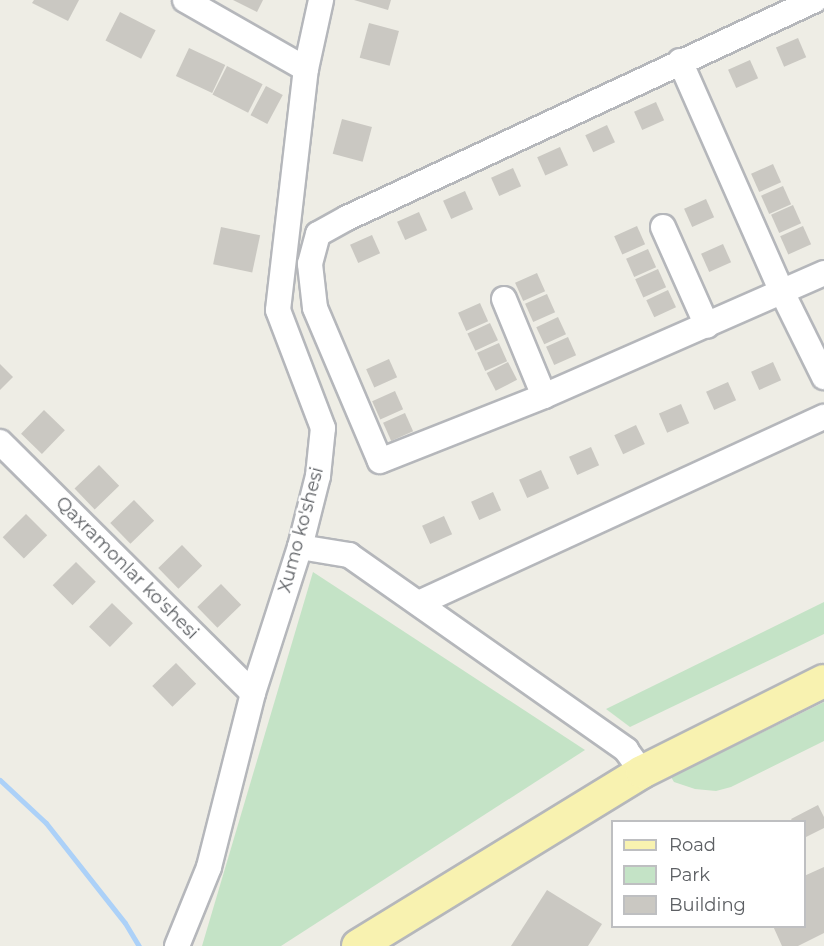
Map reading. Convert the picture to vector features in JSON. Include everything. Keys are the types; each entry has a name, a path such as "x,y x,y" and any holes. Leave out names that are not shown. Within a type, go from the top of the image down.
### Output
{"main road":[{"path":"358,946 642,772 824,681"}],"street":[{"path":"185,0 306,69"},
{"name":"Xumo ko'shesi","path":"177,946 209,867 254,693 300,547 318,476 323,428 278,310 306,69 321,0"},
{"path":"815,0 680,61 318,234 310,264 315,308 380,460 544,396 824,273"},
{"path":"680,61 782,292 824,377"},
{"path":"663,227 707,326"},
{"path":"504,299 544,396"},
{"path":"419,603 824,417"},
{"name":"Qaxramonlar ko'shesi","path":"0,442 254,693"},
{"path":"300,547 349,555 627,750 642,772"}],"green space":[{"path":"313,572 585,750 281,946 202,946"},
{"path":"824,602 824,634 630,727 606,709"},
{"path":"824,702 824,741 731,787 716,791 695,789 674,782 671,777"}],"building":[{"path":"34,0 79,0 68,21 32,3"},
{"path":"233,0 263,0 257,12"},
{"path":"354,0 391,0 388,10"},
{"path":"120,12 156,30 141,59 105,41"},
{"path":"369,23 399,31 390,66 360,58"},
{"path":"798,38 806,57 784,67 776,47"},
{"path":"189,48 225,65 212,93 176,76"},
{"path":"750,60 758,78 736,88 728,70"},
{"path":"227,66 263,84 248,113 212,95"},
{"path":"266,86 283,95 267,124 251,115"},
{"path":"656,102 664,120 642,130 634,112"},
{"path":"342,119 372,127 363,162 333,154"},
{"path":"607,125 615,142 593,152 585,135"},
{"path":"560,147 568,165 545,175 537,157"},
{"path":"773,164 781,182 759,192 751,174"},
{"path":"513,168 521,186 499,196 491,178"},
{"path":"783,186 791,204 769,214 761,196"},
{"path":"465,191 473,209 451,219 443,201"},
{"path":"706,199 714,217 692,227 684,209"},
{"path":"793,205 801,223 779,233 771,215"},
{"path":"419,212 427,230 405,240 397,222"},
{"path":"637,226 645,244 622,254 614,236"},
{"path":"803,226 811,244 788,254 780,236"},
{"path":"221,227 260,235 252,272 213,264"},
{"path":"372,235 380,253 358,263 350,245"},
{"path":"723,244 731,262 709,272 701,254"},
{"path":"648,249 656,267 634,277 626,259"},
{"path":"658,269 666,287 643,297 635,279"},
{"path":"537,273 545,291 523,301 515,283"},
{"path":"668,290 676,307 654,317 646,300"},
{"path":"547,294 555,312 533,322 525,304"},
{"path":"480,303 488,321 466,331 458,313"},
{"path":"558,317 566,334 544,344 536,327"},
{"path":"490,323 498,340 475,351 467,334"},
{"path":"568,337 576,355 554,365 546,347"},
{"path":"499,343 507,361 485,371 477,353"},
{"path":"389,359 397,377 374,387 366,369"},
{"path":"508,362 517,380 496,391 487,373"},
{"path":"773,362 781,380 759,390 751,372"},
{"path":"0,364 13,377 0,390"},
{"path":"728,382 736,400 714,410 706,392"},
{"path":"395,391 403,409 380,419 372,401"},
{"path":"681,404 689,423 667,433 659,413"},
{"path":"44,410 65,430 42,454 21,434"},
{"path":"405,413 413,431 391,441 383,423"},
{"path":"636,425 645,444 623,454 614,435"},
{"path":"591,447 599,465 577,475 569,457"},
{"path":"99,465 119,486 95,509 75,489"},
{"path":"541,470 549,488 527,498 519,480"},
{"path":"493,492 501,510 479,520 471,502"},
{"path":"134,500 154,521 130,544 110,523"},
{"path":"26,514 47,535 24,559 3,537"},
{"path":"444,516 452,534 430,544 422,526"},
{"path":"182,545 202,566 178,589 158,568"},
{"path":"76,562 96,582 72,605 53,585"},
{"path":"221,584 241,605 217,628 197,607"},
{"path":"112,603 133,623 110,647 89,627"},
{"path":"176,663 196,684 172,707 152,686"},
{"path":"818,805 824,817 824,828 806,837 806,820 791,819"},
{"path":"824,867 824,933 798,946 782,946 774,928 806,928 806,875"},
{"path":"547,890 602,924 588,946 511,946"}],"waterway":[{"path":"0,780 46,823 125,923 139,946"}]}
